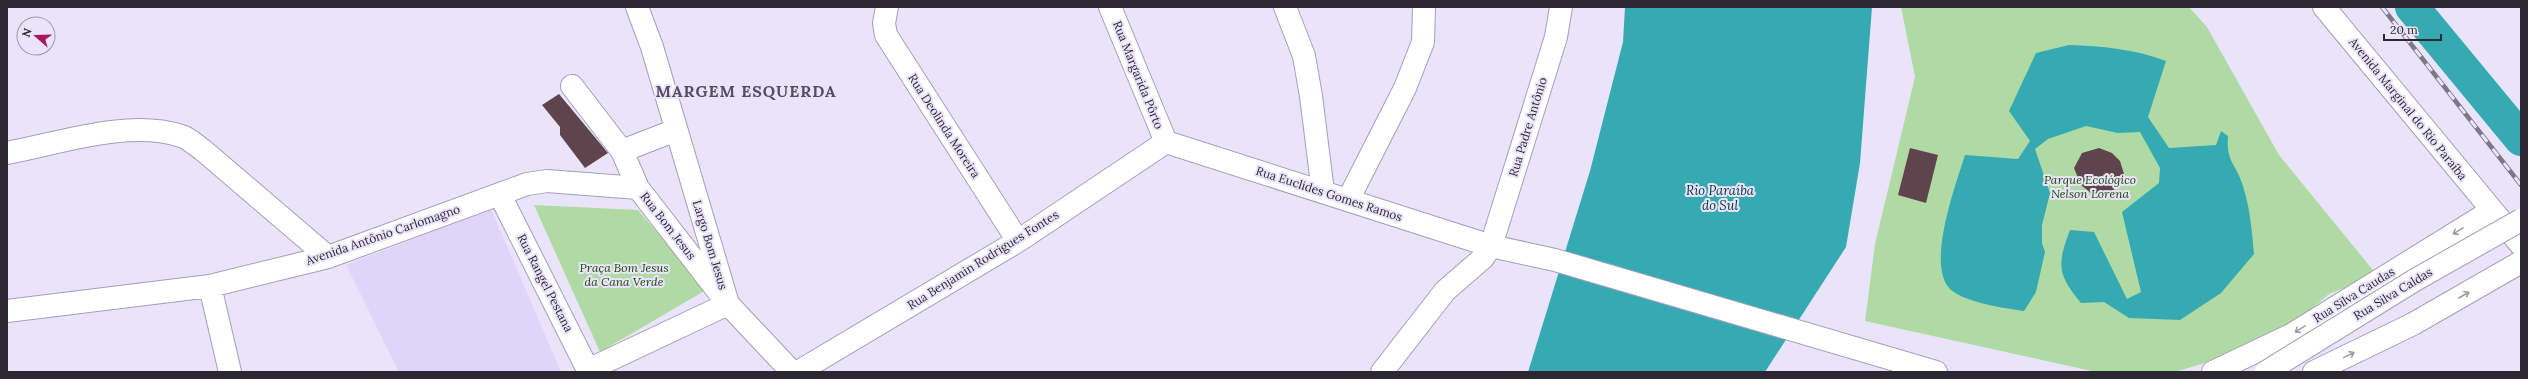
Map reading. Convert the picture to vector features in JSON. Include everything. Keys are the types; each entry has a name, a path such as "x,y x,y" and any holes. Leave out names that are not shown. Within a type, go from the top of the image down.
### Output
{"street":[{"name":"Largo Bom Jesus","path":"589,371 728,304 676,130 637,7"},
{"name":"Rua Deolinda Moreira","path":"887,7 884,23 886,35 1018,240"},
{"name":"Rua Margarida Pôrto","path":"1110,7 1166,142"},
{"path":"1285,7 1304,56 1311,96 1323,192"},
{"path":"1348,200 1408,81 1423,42 1424,7"},
{"name":"Rua Padre Antônio","path":"1491,246 1556,36 1561,7"},
{"name":"Avenida Marginal do Rio Paraíba","path":"2324,7 2491,211 2521,245"},
{"path":"572,86 622,151 638,188"},
{"path":"7,153 128,130 156,130 183,136 204,151 328,257"},
{"path":"622,151 676,130"},
{"name":"Rua Benjamin Rodrigues Fontes","path":"798,372 1018,240 1166,142"},
{"name":"Rua Euclides Gomes Ramos","path":"1166,142 1491,246 1555,260 1936,372"},
{"name":"Avenida Antônio Carlomagno","path":"7,311 210,286 328,257 527,184 547,181 638,188"},
{"name":"Rua Bom Jesus","path":"638,188 728,304 792,372"},
{"name":"Rua Rangel Pestana","path":"500,194 589,371"},
{"name":"Rua Silva Caudas","path":"2213,372 2291,334 2491,211"},
{"name":"Rua Silva Caldas","path":"2266,372 2415,280 2521,220"},
{"path":"1382,372 1446,291 1483,258 1491,246"},
{"path":"2314,372 2413,324 2521,262"},
{"path":"210,286 230,372"}],"shaded area":[{"path":"491,209 561,372 399,372 346,265"}],"green space":[{"name":"Parque Ecológico Nelson Lorena","path":"1901,7 2189,7 2207,27 2279,155 2377,275 2329,294 2287,329 2247,350 2175,372 2096,372 1865,321 1875,244 1915,77"},
{"name":"Praça Bom Jesus da Cana Verde","path":"534,205 638,210 706,290 600,352"}],"water":[{"name":"Rio Paraíba do Sul","path":"1625,7 1872,7 1860,163 1846,247 1765,372 1528,372 1590,171 1623,42"},
{"path":"2069,45 2118,49 2166,61 2148,117 2169,148 2216,145 2221,131 2228,136 2230,158 2240,178 2247,203 2254,254 2221,293 2180,320 2129,318 2104,302 2081,303 2067,284 2062,269 2061,261 2070,230 2094,232 2127,299 2141,292 2122,212 2159,183 2160,168 2140,132 2118,133 2086,126 2048,139 2035,149 2050,193 2042,225 2042,243 2045,252 2036,292 2024,311 1976,302 1958,295 1951,290 1944,279 1941,263 1945,225 1955,185 1965,155 2018,159 2030,141 2009,111 2036,53"}],"building":[{"path":"559,94 608,153 585,168 560,135 560,127 542,105"},
{"path":"1910,148 1938,155 1926,203 1898,195"},
{"path":"2099,148 2112,153 2120,161 2124,174 2117,188 2103,195 2091,193 2081,185 2074,168 2082,153"}],"waterway":[{"path":"2412,7 2521,139"}],"railway":[{"path":"2382,7 2521,185"}],"district":[{"name":"MARGEM ESQUERDA","path":"746,91"}]}
